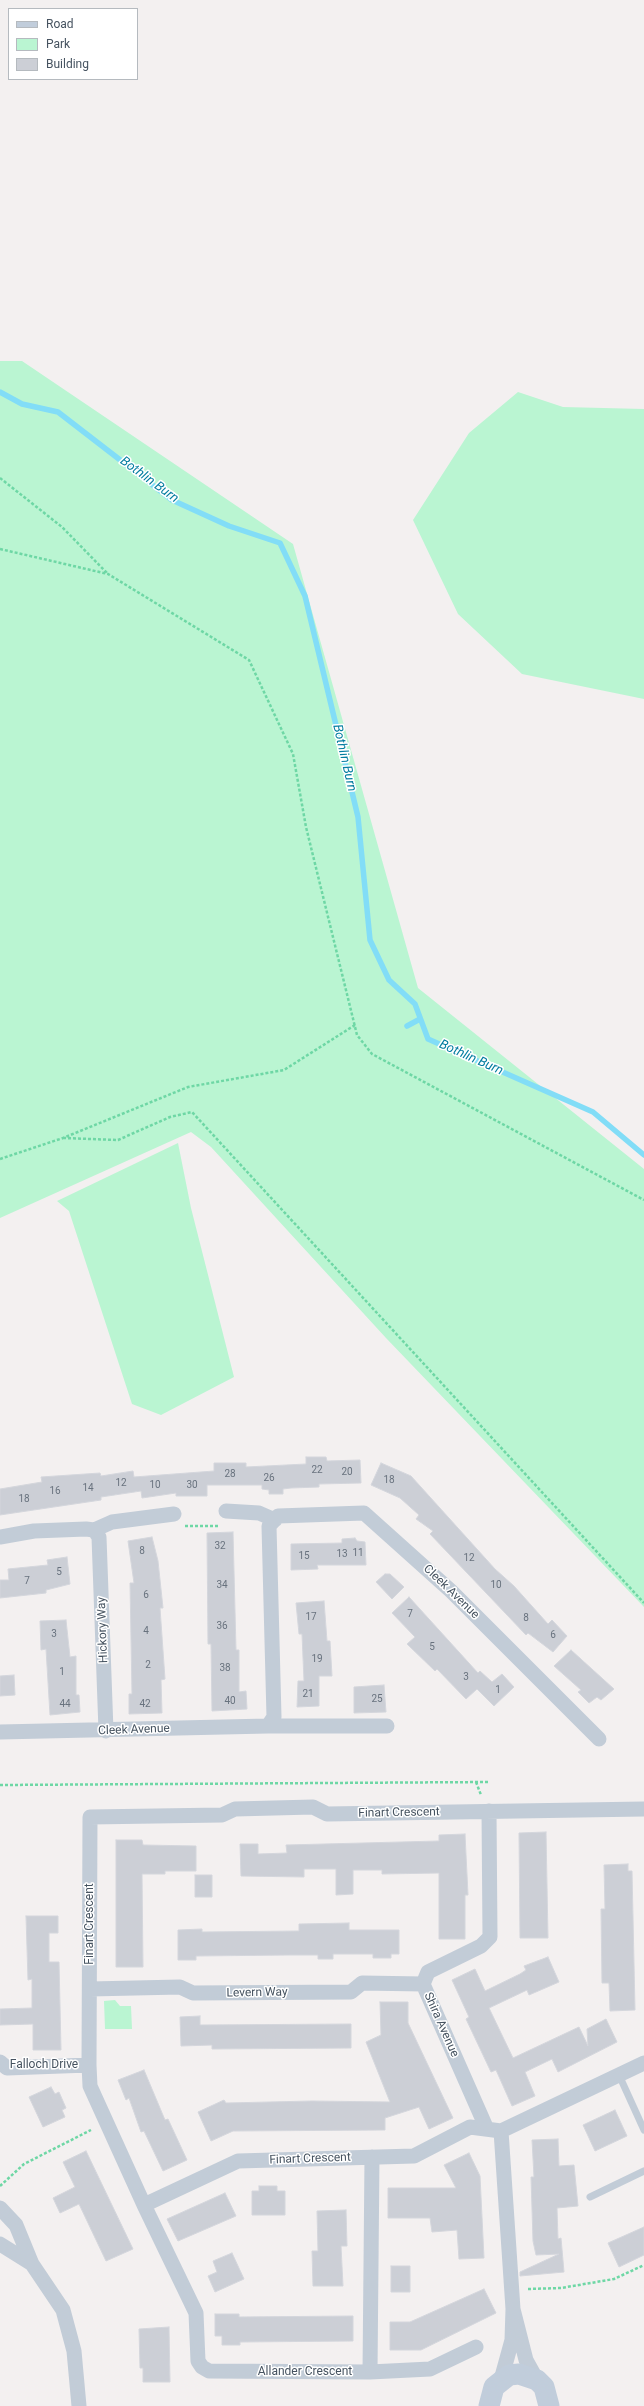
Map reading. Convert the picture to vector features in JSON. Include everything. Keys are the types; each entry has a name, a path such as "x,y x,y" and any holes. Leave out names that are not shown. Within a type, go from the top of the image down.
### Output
{"main road":[{"path":"490,2406 494,2387 509,2375 519,2374 537,2380 544,2387 549,2406"}],"street":[{"path":"226,1511 259,1513 274,1520 269,1526 274,1717 268,1726"},
{"name":"Cleek Avenue","path":"274,1520 278,1516 364,1513 451,1591 599,1740"},
{"path":"0,1537 34,1531 94,1530 112,1522 174,1514"},
{"name":"Hickory Way","path":"94,1530 99,1537 102,1578 106,1731"},
{"name":"Cleek Avenue","path":"0,1732 106,1731 268,1726 387,1726"},
{"name":"Finart Crescent","path":"501,2130 486,2127 470,2127 414,2156 238,2161 144,2205 90,2086 90,1817 222,1815 235,1809 313,1807 327,1814 644,1809"},
{"name":"Shira Avenue","path":"486,2127 423,1984 428,1972 481,1946 490,1937 489,1811"},
{"name":"Levern Way","path":"90,1989 180,1987 193,1993 351,1992 362,1983 423,1984"},
{"name":"Falloch Drive","path":"0,2062 7,2068 89,2066"},
{"path":"501,2380 512,2340 513,2309 501,2130 644,2063"},
{"path":"370,2372 372,2157"},
{"name":"Allander Crescent","path":"144,2205 196,2313 198,2361 202,2367 209,2371 370,2372 430,2369 476,2347"},
{"path":"0,2209 0,2215"},
{"path":"0,2209 16,2225 32,2264 63,2310 74,2351 79,2406"},
{"path":"0,2244 32,2264"},
{"path":"513,2309 526,2360 537,2380"}],"lane":[{"path":"619,2075 644,2130"},
{"path":"590,2197 644,2170"}],"path":[{"path":"0,478 62,527 108,574 249,660 293,754 306,827 357,1035 372,1054 644,1200"},
{"path":"0,549 108,574"},
{"path":"0,1159 63,1138 188,1087 284,1070 355,1025"},
{"path":"63,1138 118,1140 170,1118 192,1112 644,1603"},
{"path":"0,1785 489,1782"},
{"path":"0,2186 24,2164 107,2122"},
{"path":"512,2290 561,2288 614,2279 644,2265"}],"green space":[{"path":"0,361 22,361 293,544 418,988 644,1169 644,1607 386,1338 211,1147 191,1132 0,1218"},
{"path":"518,392 563,407 644,409 644,699 522,674 458,614 413,520 469,433"},
{"path":"178,1143 191,1208 234,1377 161,1415 132,1404 69,1211 57,1201"},
{"path":"115,2000 120,2006 131,2006 132,2029 105,2029 104,2001"}],"building":[{"path":"306,1457 326,1457 327,1461 360,1460 361,1483 319,1484 319,1487 283,1489 283,1494 269,1494 269,1490 262,1489 262,1485 207,1485 207,1496 176,1496 176,1493 142,1498 141,1491 101,1497 101,1500 0,1515 0,1489 42,1482 41,1477 100,1473 101,1476 133,1471 134,1477 214,1471 214,1463 246,1463 246,1467 306,1464"},
{"path":"381,1463 411,1476 495,1569 514,1586 548,1624 552,1620 567,1636 553,1652 528,1633 526,1635 430,1534 433,1531 416,1519 419,1515 400,1498 371,1485"},
{"path":"233,1532 236,1650 239,1650 239,1692 246,1691 247,1709 212,1711 211,1644 208,1644 207,1533"},
{"path":"152,1537 158,1561 163,1608 160,1608 165,1679 161,1680 162,1713 129,1714 129,1694 132,1694 130,1583 134,1583 128,1541"},
{"path":"355,1538 357,1541 365,1542 366,1565 317,1565 318,1569 291,1570 291,1544 342,1543 342,1539"},
{"path":"67,1557 70,1584 46,1590 46,1593 0,1598 0,1580 9,1580 8,1569 48,1565 47,1560"},
{"path":"385,1574 390,1574 404,1587 392,1599 376,1582"},
{"path":"409,1597 478,1673 480,1671 492,1682 502,1674 514,1687 494,1706 477,1689 466,1699 437,1669 435,1671 407,1644 415,1637 392,1613"},
{"path":"324,1601 327,1641 330,1641 332,1676 319,1676 319,1706 297,1707 298,1681 304,1681 302,1634 299,1634 296,1603"},
{"path":"66,1620 70,1657 76,1656 76,1695 79,1695 80,1712 50,1715 46,1649 41,1650 40,1621"},
{"path":"571,1650 614,1689 601,1700 597,1697 589,1703 578,1692 581,1690 554,1666"},
{"path":"14,1675 15,1695 0,1696 0,1676"},
{"path":"384,1685 386,1712 354,1713 354,1687"},
{"path":"546,1832 548,1938 520,1938 519,1833"},
{"path":"465,1834 468,1895 465,1895 465,1939 439,1939 439,1873 382,1874 382,1870 353,1870 353,1894 336,1895 336,1869 304,1869 304,1877 241,1876 240,1844 258,1844 258,1854 287,1853 286,1845 439,1841 439,1835"},
{"path":"116,1840 142,1840 143,1845 196,1846 196,1871 165,1871 165,1874 142,1874 143,1967 116,1967"},
{"path":"628,1864 628,1871 632,1871 635,2010 610,2011 609,1983 602,1983 601,1909 605,1909 604,1865"},
{"path":"195,1875 212,1875 212,1897 195,1897"},
{"path":"26,1916 58,1916 58,1933 49,1933 49,1962 59,1962 61,2050 33,2050 33,2024 0,2025 0,2009 32,2008 32,1979 28,1980"},
{"path":"349,1923 349,1930 399,1930 399,1954 391,1954 391,1958 373,1958 373,1954 333,1954 333,1959 318,1959 318,1955 289,1955 196,1956 196,1960 178,1960 178,1930 202,1929 202,1932 299,1931 299,1924"},
{"path":"548,1957 559,1982 529,1995 527,1990 489,2008 513,2058 579,2027 588,2046 587,2029 606,2019 617,2042 558,2072 552,2059 525,2072 535,2096 512,2106 496,2070 491,2072 466,2019 469,2017 452,1980 475,1969 485,1991 520,1974 526,1970 524,1966"},
{"path":"380,2002 408,2002 408,2023 453,2118 429,2129 419,2107 385,2118 385,2130 233,2131 211,2141 198,2112 224,2100 226,2103 312,2101 390,2102 366,2042 381,2035"},
{"path":"200,2016 200,2025 351,2024 351,2048 212,2049 212,2045 181,2046 180,2017"},
{"path":"144,2070 165,2120 168,2119 187,2160 163,2171 144,2131 141,2132 129,2098 126,2100 118,2080"},
{"path":"51,2087 55,2094 59,2092 66,2108 62,2110 65,2117 43,2127 29,2097"},
{"path":"615,2110 627,2136 595,2151 583,2125"},
{"path":"558,2139 559,2166 574,2165 578,2206 557,2208 558,2239 561,2238 564,2272 520,2276 520,2272 559,2254 536,2255 533,2241 531,2177 534,2177 532,2140"},
{"path":"86,2151 133,2249 106,2261 79,2204 60,2213 53,2198 75,2187 63,2162"},
{"path":"469,2153 480,2176 484,2258 459,2259 457,2230 432,2232 430,2218 388,2218 388,2188 456,2188 444,2165"},
{"path":"259,2186 277,2186 277,2191 285,2191 285,2215 252,2215 252,2191 259,2191"},
{"path":"225,2193 236,2216 178,2241 167,2219"},
{"path":"346,2210 347,2246 341,2246 343,2286 313,2286 312,2251 318,2251 317,2211"},
{"path":"644,2227 644,2255 619,2267 608,2243"},
{"path":"232,2253 244,2279 215,2292 208,2276 217,2272 213,2261"},
{"path":"391,2266 410,2266 410,2292 391,2292"},
{"path":"484,2289 496,2313 421,2350 390,2350 390,2322 410,2322"},
{"path":"215,2314 239,2314 239,2317 353,2316 353,2341 240,2342 240,2345 222,2345 222,2336 215,2336"},
{"path":"169,2327 170,2382 143,2382 143,2368 140,2368 139,2329"}],"waterway":[{"name":"Bothlin Burn","path":"0,392 22,404 58,412 172,500 229,526 280,543 305,596 358,817 370,940 389,980 415,1004 428,1039 593,1112 644,1155"},
{"path":"407,1026 420,1019"}]}
